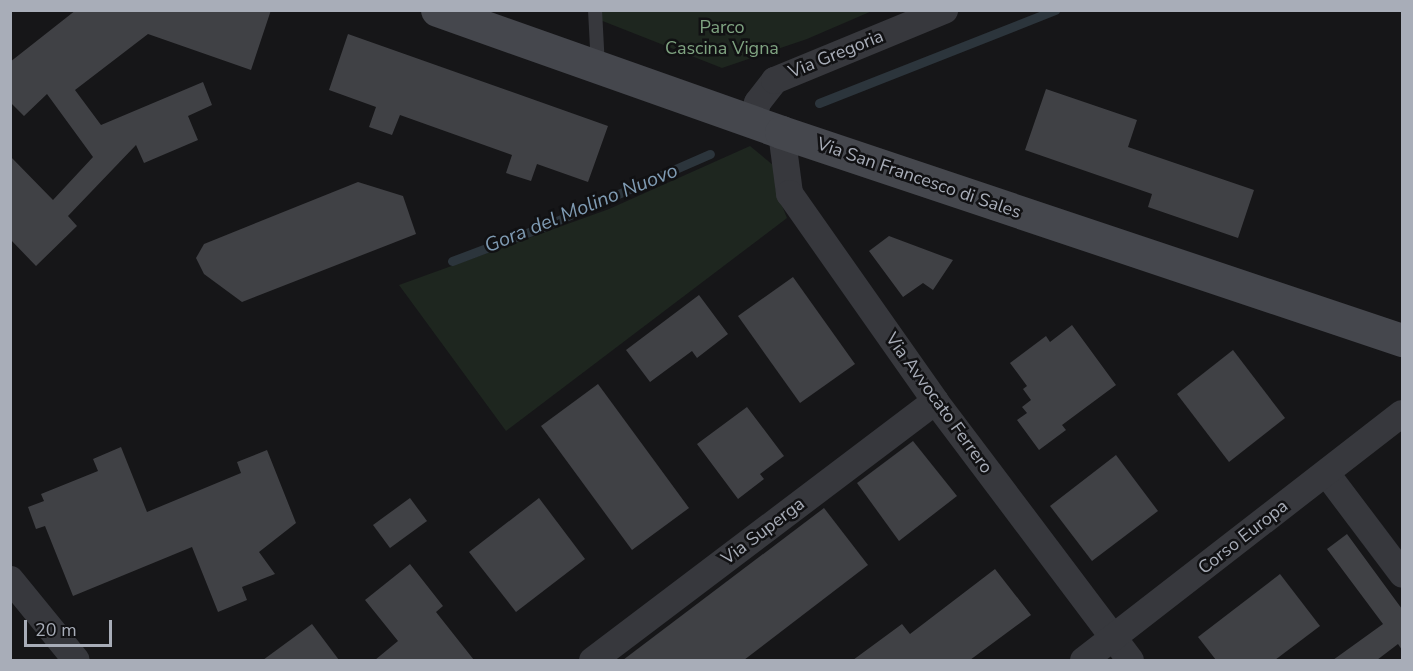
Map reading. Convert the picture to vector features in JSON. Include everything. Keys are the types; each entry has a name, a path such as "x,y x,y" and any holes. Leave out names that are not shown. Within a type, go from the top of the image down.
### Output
{"main road":[{"name":"Via San Francesco di Sales","path":"437,10 781,132 1402,340"}],"street":[{"name":"Via Gregoria","path":"751,121 757,102 774,80 944,10"},
{"name":"Via Avvocato Ferrero","path":"781,132 789,193 935,401 1130,660"},
{"name":"Via Superga","path":"592,660 935,401"},
{"name":"Corso Europa","path":"1083,660 1402,413"},
{"path":"1326,473 1402,574"},
{"path":"10,579 76,660"}],"lane":[{"path":"595,10 598,67"}],"green space":[{"name":"Parco Cascina Vigna","path":"601,10 872,11 807,39 722,68 600,20"},
{"path":"750,146 784,174 775,188 787,218 506,431 399,285 609,209"}],"building":[{"path":"76,10 271,10 251,70 148,34 75,90 101,125 203,82 212,105 188,116 198,140 144,163 136,145 68,216 77,226 36,266 10,239 10,156 53,200 93,157 47,94 24,116 10,102 10,62"},
{"path":"348,34 608,126 588,182 537,164 531,181 506,173 512,155 400,115 392,135 369,127 376,107 329,90"},
{"path":"1046,89 1137,120 1128,147 1254,190 1238,238 1148,207 1152,194 1025,150"},
{"path":"358,182 403,196 416,234 242,302 204,274 196,258 204,244"},
{"path":"889,236 953,260 933,290 923,283 903,297 869,251"},
{"path":"793,277 855,364 800,403 738,316"},
{"path":"699,295 728,334 697,358 692,351 650,382 626,350"},
{"path":"1072,325 1116,385 1062,425 1066,430 1039,450 1017,420 1027,413 1022,407 1031,400 1023,389 1027,386 1010,363 1046,336 1050,342"},
{"path":"1233,350 1285,418 1229,462 1177,394"},
{"path":"598,384 689,508 632,550 541,426"},
{"path":"747,407 784,456 760,474 764,479 738,499 697,444"},
{"path":"913,441 957,496 899,541 857,483"},
{"path":"121,447 147,512 241,473 237,462 267,450 296,523 259,552 275,574 242,587 247,600 218,612 192,547 73,596 45,526 36,529 28,507 44,501 41,494 98,471 93,459"},
{"path":"1116,455 1158,511 1092,561 1050,506"},
{"path":"410,498 427,521 390,548 373,525"},
{"path":"539,498 585,559 516,612 469,552"},
{"path":"824,508 868,565 744,660 623,660"},
{"path":"1347,534 1402,609 1402,650 1398,644 1377,660 1333,660 1383,624 1327,549"},
{"path":"410,564 443,606 436,612 474,660 375,660 398,641 365,600"},
{"path":"995,569 1031,615 970,660 853,660 902,624 910,634"},
{"path":"1280,574 1320,626 1275,660 1216,660 1198,637"},
{"path":"312,624 339,660 263,660"}],"waterway":[{"name":"Gora del Molino Nuovo","path":"819,103 1055,10"},
{"name":"Gora del Molino Nuovo","path":"452,261 545,226 710,154"}]}
